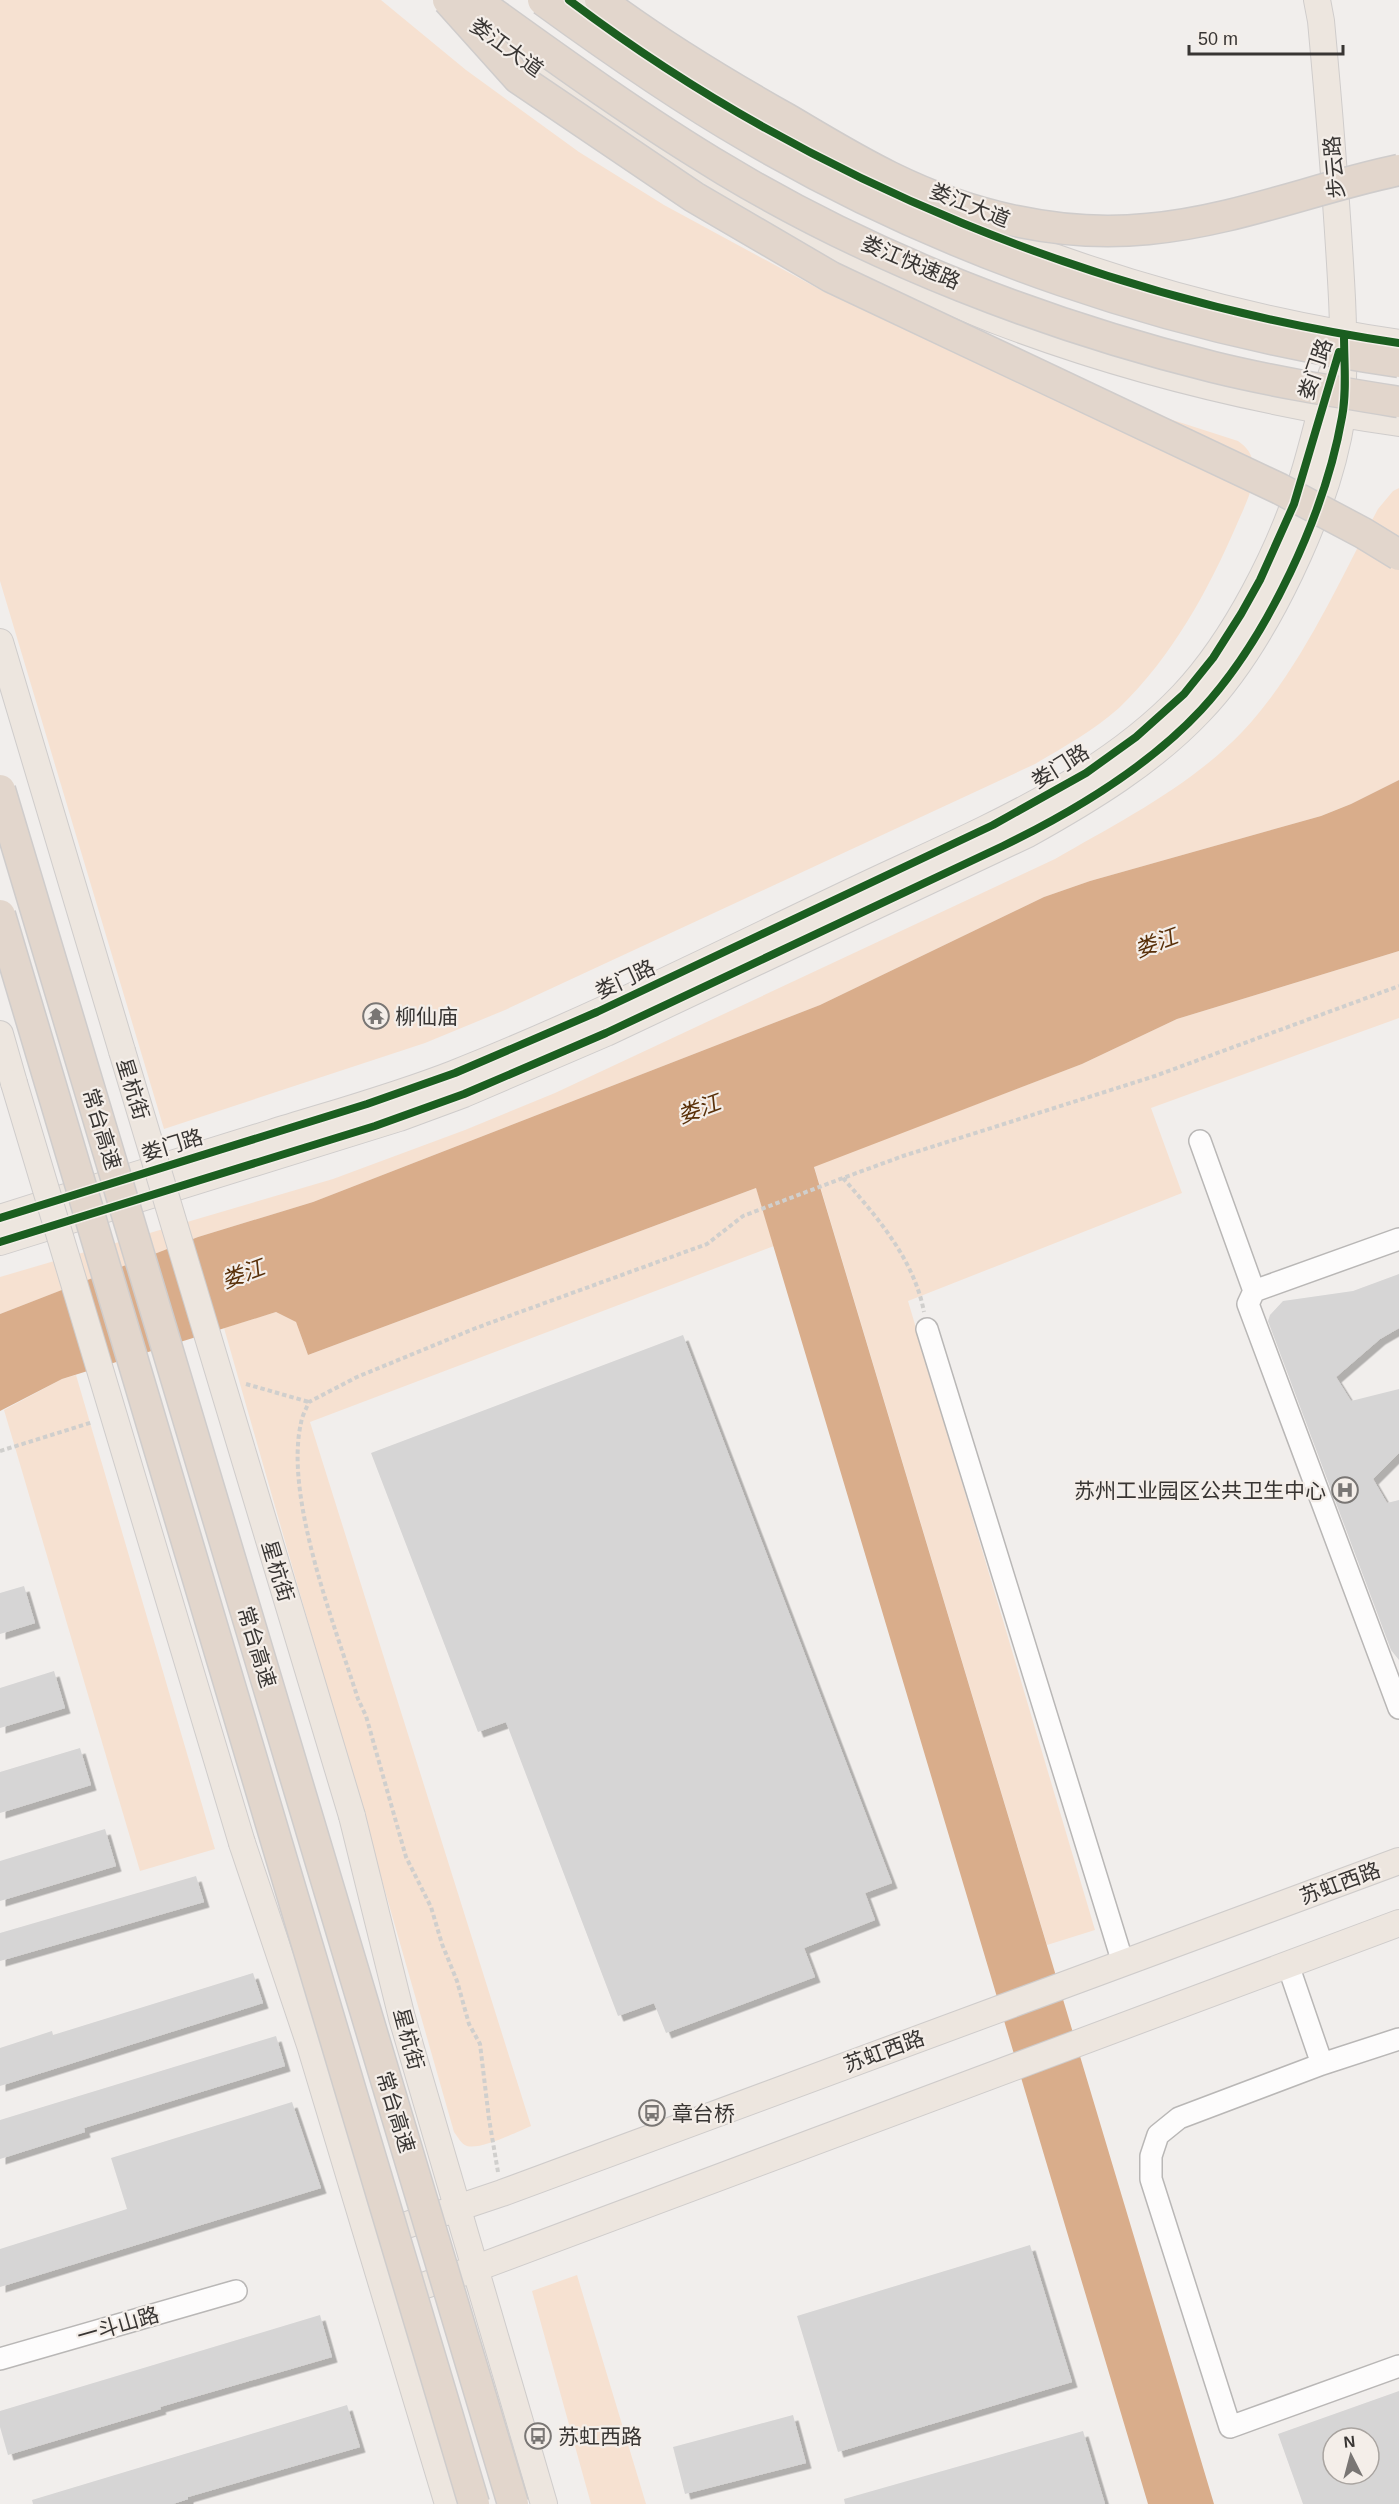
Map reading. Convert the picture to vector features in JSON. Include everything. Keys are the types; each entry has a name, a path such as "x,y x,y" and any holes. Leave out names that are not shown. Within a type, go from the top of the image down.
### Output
{"highway":[{"path":"446,0 518,78 626,152 723,214 831,277 1280,489 1399,555"},
{"name":"娄江快速路","path":"475,0 599,90 725,170 792,207 872,246 1008,303 1141,347 1214,367 1287,383 1399,402"},
{"name":"娄江快速路","path":"543,0 620,56 746,136 877,204 946,236 1016,264 1152,309 1285,342 1399,362"},
{"path":"600,0 638,29 710,76 889,177 974,209 1038,226 1073,230 1123,231 1201,223 1399,170"},
{"name":"常台高速","path":"0,790 513,2504"},
{"name":"常台高速","path":"0,915 474,2504"}],"main road":[{"name":"娄江大道","path":"446,0 589,106 717,188 851,256 999,321 1136,368 1331,412 1399,423"},
{"name":"娄江大道","path":"569,0 629,45 751,120 815,156 934,210 1023,246 1156,291 1299,327 1399,344"},
{"name":"步云路","path":"1317,0 1321,21 1335,175 1344,335"},
{"name":"娄门路","path":"0,1242 375,1126 464,1094 606,1033 1003,846 1079,805 1170,740 1201,710 1232,672 1281,590 1304,541 1324,489 1331,412 1344,335"},
{"name":"娄门路","path":"0,1218 368,1104 456,1073 597,1012 993,825 1066,785 1154,722 1184,694 1213,658 1260,580 1331,412"},
{"name":"星杭街","path":"0,642 352,1816 402,2018 544,2504"},
{"path":"0,1034 242,1843 310,2045 448,2504"},
{"name":"苏虹西路","path":"368,2238 457,2210 1399,1861"},
{"path":"386,2298 474,2270 1399,1923"}],"street":[{"path":"1200,1141 1254,1291 1248,1304 1399,1708"},
{"path":"1254,1291 1399,1239"},
{"path":"927,1329 1123,1963"},
{"path":"1288,1965 1322,2064"},
{"path":"1399,2039 1322,2064 1179,2118 1158,2135 1151,2156 1151,2179 1230,2427 1399,2366"},
{"name":"一斗山路","path":"0,2359 236,2291"}],"path":[{"path":"502,2193 489,2119 480,2044 469,2025 457,1981 442,1944 431,1907 406,1857 372,1734 358,1699 313,1558 297,1464 301,1423 309,1402 357,1377 476,1328 707,1244 743,1216 903,1156 1155,1076 1399,986"},
{"path":"843,1178 883,1225 902,1256 921,1296 927,1329"}],"shaded area":[{"path":"0,0 381,0 466,70 579,152 664,205 819,289 912,331 1098,396 1238,441 1249,451 1254,467 1247,501 1201,598 1156,667 1119,708 1078,738 1035,764 505,1010 425,1043 164,1129 0,581"},
{"path":"1399,488 1399,780 1321,816 1090,881 1044,897 820,1005 313,1202 198,1237 0,1314 0,1277 333,1179 465,1130 555,1093 1055,859 1129,817 1201,769 1223,751 1264,707 1301,653 1378,509 1393,491"},
{"path":"1399,951 1399,1018 1151,1108 1182,1193 908,1301 1095,1930 1047,1945 814,1166 1082,1064 1177,1019"},
{"path":"756,1188 774,1246 310,1422 531,2126 489,2143 473,2147 467,2146 454,2132 224,1328 276,1312 296,1322 308,1355"},
{"path":"76,1375 215,1849 140,1871 4,1410 62,1379"},
{"path":"577,2275 646,2504 591,2504 532,2291"}],"water":[{"name":"娄江","path":"1399,780 1399,951 1177,1019 1082,1064 814,1167 1214,2504 1148,2504 756,1188 308,1355 296,1322 276,1312 62,1379 0,1411 0,1314 198,1237 313,1202 820,1005 1044,897 1090,881 1321,816"}],"building":[{"path":"1399,1274 1399,1328 1380,1339 1336,1377 1351,1401 1399,1389 1399,1453 1373,1479 1387,1503 1399,1500 1399,1660 1391,1650 1268,1321 1270,1315 1283,1301 1353,1291"},
{"path":"683,1335 892,1883 865,1893 875,1920 804,1948 815,1977 666,2033 654,2003 618,2016 506,1722 478,1732 371,1453"},
{"path":"24,1586 35,1623 0,1634 0,1593"},
{"path":"54,1671 65,1708 0,1728 0,1688"},
{"path":"80,1748 91,1785 0,1813 0,1772"},
{"path":"105,1829 116,1866 0,1901 0,1861"},
{"path":"196,1876 204,1902 0,1961 0,1933"},
{"path":"253,1973 263,2003 0,2086 0,2048 52,2031 53,2035"},
{"path":"276,2036 285,2066 84,2128 85,2132 0,2159 0,2120"},
{"path":"292,2102 321,2188 0,2287 0,2249 127,2209 111,2158"},
{"path":"1030,2245 1072,2382 838,2452 797,2316"},
{"path":"320,2315 332,2357 160,2407 161,2409 8,2455 0,2427 0,2411"},
{"path":"1399,2391 1399,2504 1303,2504 1278,2434"},
{"path":"347,2405 360,2447 188,2497 188,2499 173,2504 33,2504 32,2500"},
{"path":"793,2415 806,2463 685,2494 673,2447"},
{"path":"1083,2431 1105,2504 845,2504 844,2499"}],"cycle path":[{"path":"569,0 662,65 758,124 859,177 963,223 1069,263 1177,296 1288,323 1399,343"},
{"path":"0,1242 375,1126 464,1094 606,1033 1003,846 1056,819 1108,787 1157,751 1201,710 1226,680 1271,611 1308,533 1334,454 1344,397 1344,335"},
{"path":"0,1218 367,1104 455,1073 597,1012 993,825 1086,773 1136,737 1184,694 1213,658 1241,614 1260,580 1294,504 1339,352"}],"place":[{"name":"柳仙庙","path":"376,1016"},
{"name":"苏州工业园区公共卫生中心","path":"1345,1490"},
{"name":"章台桥","path":"652,2113"},
{"name":"苏虹西路","path":"538,2436"}]}
